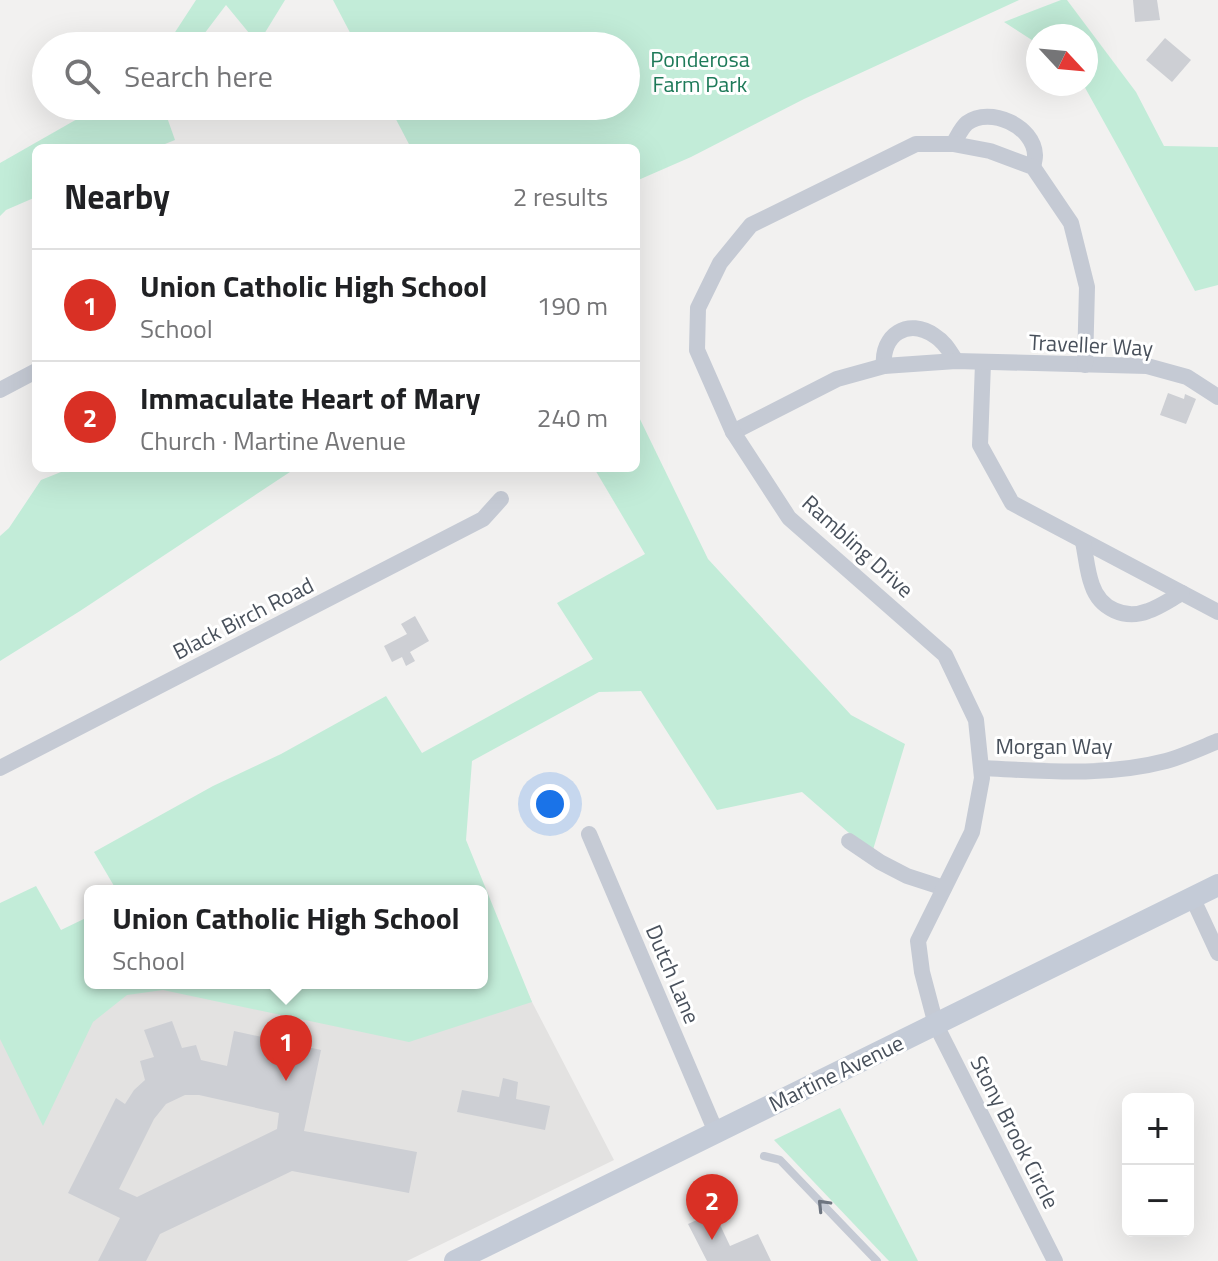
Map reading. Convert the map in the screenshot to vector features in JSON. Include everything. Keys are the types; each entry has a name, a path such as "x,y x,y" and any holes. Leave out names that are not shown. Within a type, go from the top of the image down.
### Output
{"main road":[{"name":"Martine Avenue","path":"455,1261 1218,885"}],"street":[{"path":"953,144 966,124 982,117 1005,119 1025,132 1035,153 1033,167 1071,223 1075,236 1087,287 1085,365"},
{"name":"Rambling Drive","path":"936,1023 922,972 918,941 972,832 982,778 976,720 945,655 789,518 733,432 697,350 698,308 720,263 751,225 916,144 953,144 990,151 1033,167"},
{"path":"884,366 886,344 904,329 932,333 943,342 956,361"},
{"name":"Traveller Way","path":"733,432 837,379 884,366 956,361 1147,366 1187,377 1218,397"},
{"path":"983,363 980,445 1012,503 1218,612"},
{"path":"0,390 32,373"},
{"name":"Black Birch Road","path":"0,768 483,519 501,499"},
{"path":"1083,542 1091,584 1097,596 1111,609 1124,615 1148,612 1182,593"},
{"name":"Morgan Way","path":"982,768 1076,773 1139,767 1170,760 1218,741"},
{"name":"Dutch Lane","path":"589,834 716,1132"},
{"path":"849,841 907,876 944,888"},
{"path":"1192,897 1218,953"},
{"name":"Stony Brook Circle","path":"936,1023 1055,1261"}],"lane":[{"path":"764,1156 780,1160 877,1261"}],"shaded area":[{"path":"488,907 532,1002 614,1160 407,1261 0,1261 0,992 84,984 84,989 488,989"}],"green space":[{"path":"196,0 285,0 265,32 248,32 226,5 206,32 175,32"},
{"name":"Ponderosa Farm Park","path":"333,0 1019,0 804,99 691,157 640,179 640,144 409,144 396,120 640,120 640,32 350,32"},
{"path":"1067,0 1085,24 1026,24 1026,36 1004,22"},
{"path":"1098,41 1136,92 1164,146 1218,147 1218,285 1195,291 1090,96 1098,96"},
{"path":"75,120 168,120 175,140 165,144 33,144"},
{"path":"32,145 32,199 6,210 0,216 0,163"},
{"path":"640,419 708,559 851,715 905,744 872,853 802,792 717,810 641,691 599,692 472,761 466,840 484,885 113,885 94,852 386,696 422,753 593,659 557,603 645,554 596,472 640,472"},
{"path":"61,472 290,472 0,661 0,536 9,528 41,480"},
{"path":"36,886 61,930 84,919 84,989 488,989 488,894 532,1002 409,1042 163,990 127,995 93,1022 43,1126 0,1039 0,903"},
{"path":"840,1108 918,1261 889,1261 774,1140"}],"building":[{"path":"1133,0 1157,0 1160,20 1135,22"},
{"path":"1165,38 1191,60 1172,82 1146,60"},
{"path":"1168,393 1184,399 1185,394 1196,399 1186,424 1160,415"},
{"path":"415,616 429,641 410,652 415,661 406,666 402,657 392,662 384,646 407,634 401,624"},
{"path":"172,1021 182,1048 196,1045 201,1060 227,1066 234,1031 321,1050 304,1131 417,1152 409,1193 292,1171 160,1234 146,1261 98,1261 120,1218 68,1193 116,1098 125,1104 145,1080 140,1061 154,1057 144,1030","holes":["185,1095 199,1095 279,1113 277,1129 137,1197 119,1189 154,1119 166,1104"]},
{"path":"503,1078 518,1082 516,1099 550,1106 545,1130 457,1112 462,1090 499,1097"},
{"path":"714,1212 730,1246 758,1234 771,1261 707,1261 688,1224"}],"place":[{"name":"Union Catholic High School","path":"286,1081"},
{"name":"Immaculate Heart of Mary","path":"712,1240"}]}
